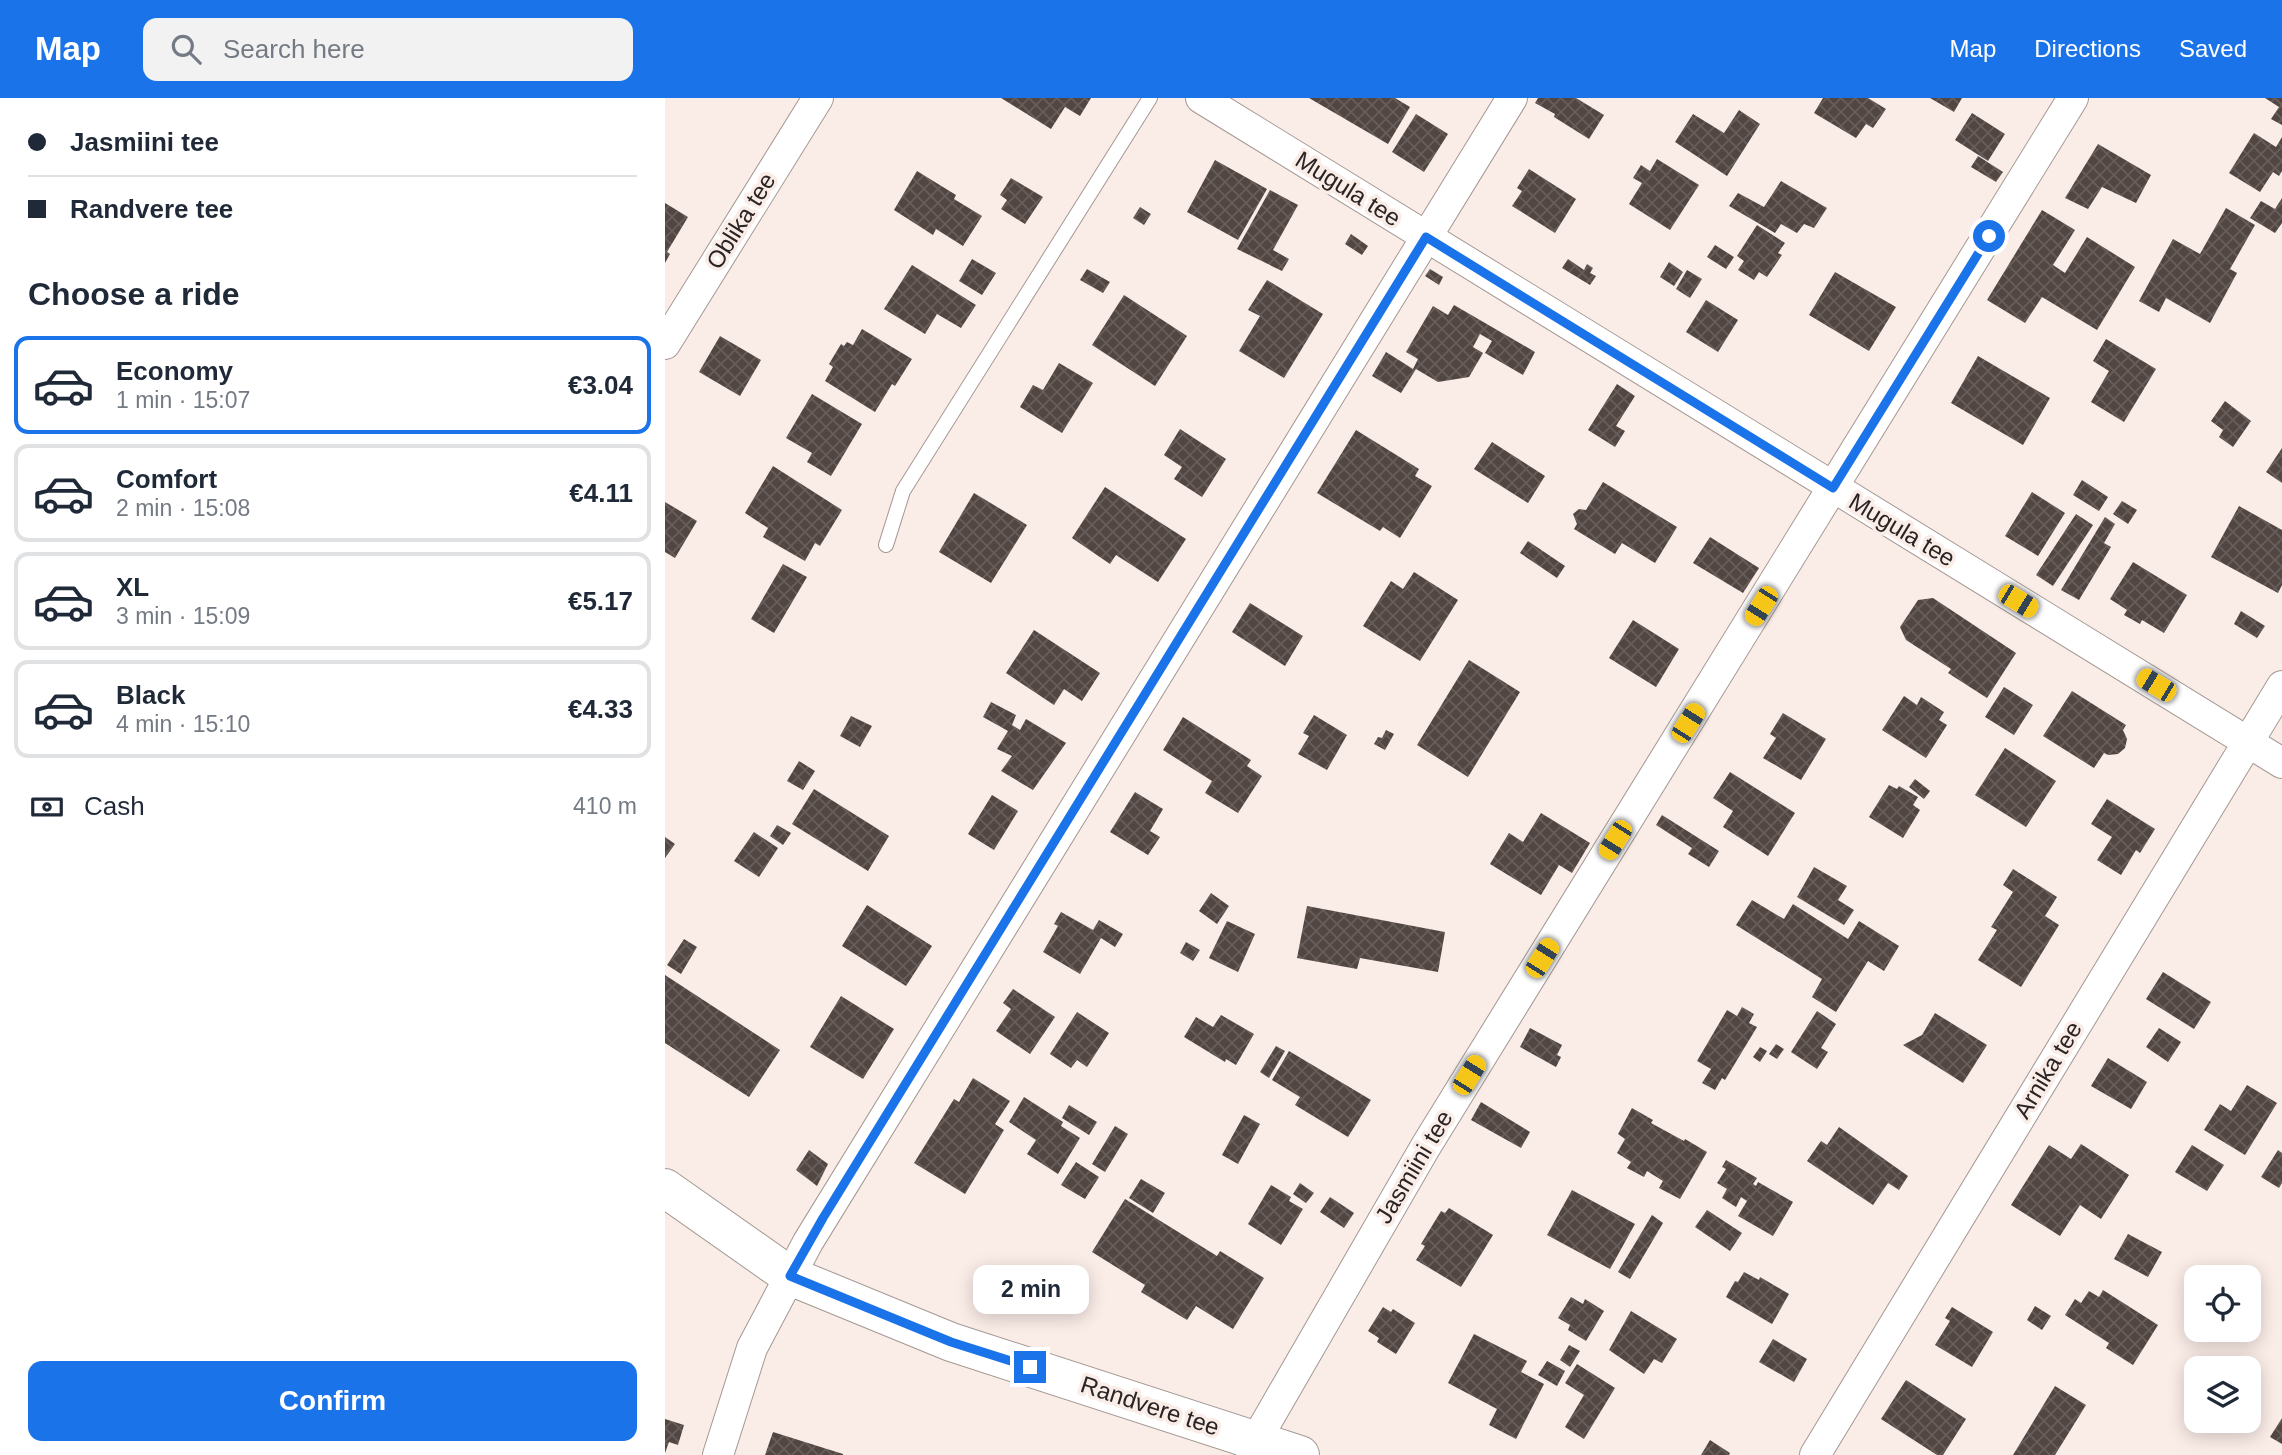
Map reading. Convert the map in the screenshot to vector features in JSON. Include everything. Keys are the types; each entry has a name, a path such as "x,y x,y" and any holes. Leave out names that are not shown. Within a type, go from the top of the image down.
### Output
{"main road":[{"name":"Randvere tee","path":"665,1188 790,1276 951,1342 1254,1448 1300,1455"}],"street":[{"name":"Oblika tee","path":"665,344 818,98"},
{"name":"Mugula tee","path":"1201,98 2282,763"},
{"path":"718,1455 752,1348 823,1218 1512,98"},
{"name":"Jasmiini tee","path":"1254,1448 1426,1146 2073,98"},
{"name":"Arnika tee","path":"1815,1455 2282,686"}],"lane":[{"path":"885,545 903,491 1150,98"}],"building":[{"path":"1001,98 1091,98 1080,116 1065,107 1051,129"},
{"path":"1309,98 1395,98 1410,107 1388,144"},
{"path":"1538,98 1576,98 1604,115 1589,139 1535,103"},
{"path":"1823,98 1868,98 1886,109 1873,128 1866,124 1856,138 1814,113"},
{"path":"1930,98 1962,98 1954,112"},
{"path":"2265,98 2282,98 2282,125 2271,119 2279,107"},
{"path":"1739,110 1760,124 1727,176 1675,142 1693,114 1724,133"},
{"path":"1972,113 2005,134 1988,161 1955,140"},
{"path":"1416,114 1448,134 1424,172 1392,152"},
{"path":"2254,133 2276,147 2282,137 2282,171 2279,176 2273,172 2260,192 2229,173"},
{"path":"2098,144 2151,175 2136,203 2102,187 2088,209 2065,198"},
{"path":"1978,156 2003,172 1996,182 1971,167"},
{"path":"1657,159 1699,185 1670,230 1629,204 1642,183 1633,178 1641,165 1650,171"},
{"path":"1215,160 1267,189 1238,240 1187,212"},
{"path":"1529,169 1576,199 1555,233 1512,206 1522,191 1517,188"},
{"path":"917,171 956,195 954,199 982,216 963,246 936,229 933,235 894,210"},
{"path":"1011,178 1043,197 1025,224 1001,209 1007,200 1000,195"},
{"path":"1781,181 1827,208 1814,228 1804,224 1797,233 1781,224 1775,233 1729,206 1738,193 1764,207"},
{"path":"1270,190 1298,205 1273,250 1289,259 1282,271 1237,249"},
{"path":"2282,198 2282,223 2275,233 2250,218 2261,201 2275,209"},
{"path":"665,203 688,217 667,252 670,254 665,263"},
{"path":"1140,207 1151,214 1144,225 1133,218"},
{"path":"2226,208 2255,225 2230,269 2237,273 2210,323 2166,298 2159,312 2139,301 2173,239 2200,254"},
{"path":"2042,210 2075,230 2053,265 2065,273 2087,237 2135,267 2097,330 2042,297 2025,323 1987,300"},
{"path":"1757,225 1785,243 1778,253 1782,255 1767,277 1759,272 1754,280 1738,270 1744,261 1737,256"},
{"path":"1351,234 1368,246 1362,255 1345,244"},
{"path":"1715,245 1734,257 1726,269 1707,257"},
{"path":"972,259 996,273 982,295 959,281"},
{"path":"1568,259 1584,270 1587,264 1593,268 1590,273 1596,276 1590,285 1562,268"},
{"path":"1669,262 1683,272 1674,286 1660,277"},
{"path":"912,265 976,305 961,328 937,314 925,334 884,309"},
{"path":"1087,269 1110,282 1103,293 1080,280"},
{"path":"1430,269 1443,277 1439,285 1425,276"},
{"path":"1687,270 1702,279 1690,298 1676,289"},
{"path":"1835,272 1896,307 1869,351 1809,315"},
{"path":"1267,280 1323,314 1284,378 1239,351 1260,316 1248,310"},
{"path":"1124,295 1187,336 1155,386 1092,345"},
{"path":"1706,300 1738,320 1718,352 1686,332"},
{"path":"1454,305 1535,352 1523,375 1485,353 1492,341 1480,334 1473,347 1483,353 1469,377 1438,382 1416,369 1401,393 1372,376 1386,352 1413,369 1418,359 1406,352 1433,306 1448,315"},
{"path":"862,329 912,359 875,412 825,381 833,367 829,364 841,344 844,346 847,342 853,345"},
{"path":"720,336 761,360 740,396 699,372"},
{"path":"2106,339 2156,369 2124,422 2091,402 2109,371 2093,361"},
{"path":"1978,356 2050,398 2023,445 1951,403"},
{"path":"1059,363 1093,383 1062,433 1020,407 1033,385 1043,390"},
{"path":"1617,384 1635,396 1616,426 1625,431 1615,447 1588,430"},
{"path":"812,394 862,424 831,476 807,462 812,453 786,438"},
{"path":"2225,401 2251,421 2233,447 2219,437 2223,430 2211,421"},
{"path":"1180,429 1226,459 1202,497 1174,479 1182,467 1164,455"},
{"path":"1356,430 1419,469 1415,476 1432,486 1400,538 1383,527 1380,531 1317,493"},
{"path":"1492,442 1545,476 1528,503 1474,469"},
{"path":"2282,448 2282,483 2266,472"},
{"path":"773,466 842,510 820,546 815,543 805,561 763,537 768,528 745,513"},
{"path":"2082,480 2108,497 2099,511 2073,495"},
{"path":"1603,482 1677,527 1655,563 1622,543 1615,554 1574,529 1577,524 1573,514 1579,509 1586,510"},
{"path":"1105,487 1186,539 1158,582 1116,555 1110,564 1072,538"},
{"path":"2032,492 2065,513 2038,556 2005,536"},
{"path":"974,493 1027,525 991,583 939,552"},
{"path":"2122,501 2137,510 2128,524 2113,514"},
{"path":"665,502 697,521 675,558 665,552"},
{"path":"2239,506 2282,530 2282,585 2278,593 2211,557"},
{"path":"2076,514 2093,525 2053,586 2036,575"},
{"path":"2105,517 2115,524 2104,543 2111,547 2079,600 2061,590"},
{"path":"1710,537 1759,568 1743,593 1693,563"},
{"path":"1528,541 1565,566 1557,578 1520,553"},
{"path":"2133,562 2187,595 2164,633 2142,620 2140,624 2124,615 2127,610 2110,599"},
{"path":"783,564 807,577 774,633 751,619"},
{"path":"1414,572 1458,600 1420,661 1363,626 1391,581 1403,589"},
{"path":"1933,598 2016,653 1987,698 1948,673 1951,669 1906,640 1900,627 1918,600"},
{"path":"1250,603 1303,636 1285,666 1232,632"},
{"path":"2241,611 2265,626 2257,638 2234,624"},
{"path":"1633,620 1679,649 1656,687 1609,658"},
{"path":"1034,630 1100,673 1082,701 1064,689 1054,705 1006,673"},
{"path":"1469,660 1520,692 1468,777 1417,745"},
{"path":"2004,687 2033,705 2014,735 1985,717"},
{"path":"2072,691 2126,725 2123,730 2127,739 2125,748 2118,754 2104,753 2094,768 2043,736"},
{"path":"1904,696 1917,705 1921,697 1944,712 1939,720 1947,725 1926,758 1882,730"},
{"path":"991,702 1016,715 1012,725 1020,730 1026,719 1066,743 1033,790 1001,771 1012,756 997,749 1008,731 983,717"},
{"path":"1783,713 1826,739 1801,780 1763,758 1776,738 1770,734"},
{"path":"1314,715 1347,735 1327,770 1298,754 1309,736 1303,733"},
{"path":"851,716 872,726 860,747 840,736"},
{"path":"1183,717 1251,760 1247,766 1262,776 1238,813 1205,793 1212,781 1163,750"},
{"path":"1386,730 1394,734 1385,750 1374,744 1378,737 1382,738"},
{"path":"2005,748 2056,781 2026,827 1975,795"},
{"path":"799,761 815,771 803,790 787,781"},
{"path":"1730,772 1795,813 1768,856 1723,827 1733,811 1713,798"},
{"path":"1915,779 1930,791 1924,799 1909,787"},
{"path":"1889,785 1897,789 1899,786 1918,797 1913,805 1920,810 1903,838 1869,817"},
{"path":"814,789 889,836 868,871 792,824"},
{"path":"1135,792 1163,809 1150,831 1160,837 1148,855 1110,832"},
{"path":"992,795 1018,811 994,850 968,834"},
{"path":"2107,799 2155,829 2140,853 2136,850 2121,875 2097,860 2112,837 2091,824"},
{"path":"1541,813 1590,843 1572,873 1559,865 1541,895 1490,864 1509,833 1523,842"},
{"path":"1662,815 1719,851 1709,867 1688,854 1692,848 1656,825"},
{"path":"777,825 791,833 783,845 770,836"},
{"path":"754,832 778,848 759,877 734,861"},
{"path":"665,837 675,844 665,858"},
{"path":"1814,867 1847,886 1838,900 1854,910 1844,925 1797,897"},
{"path":"2013,869 2057,897 2045,916 2059,925 2021,987 1978,960 1997,930 1991,927 2013,892 2003,885"},
{"path":"1211,893 1229,906 1217,924 1199,911"},
{"path":"1752,900 1784,919 1793,904 1848,939 1859,921 1899,946 1884,971 1868,961 1836,1012 1812,997 1822,979 1736,925"},
{"path":"867,905 932,946 906,986 842,946"},
{"path":"1307,906 1445,932 1438,972 1360,958 1357,969 1297,958"},
{"path":"1061,912 1093,930 1099,920 1123,934 1115,947 1101,938 1080,974 1043,952 1058,926 1054,924"},
{"path":"1227,921 1255,934 1238,972 1209,958"},
{"path":"684,939 697,947 681,974 667,965"},
{"path":"1186,942 1200,950 1193,961 1180,953"},
{"path":"2163,972 2211,1002 2194,1029 2146,999"},
{"path":"665,975 780,1050 749,1097 665,1043"},
{"path":"1013,989 1055,1017 1030,1054 996,1031 1011,1009 1003,1003"},
{"path":"841,996 894,1029 863,1079 810,1047"},
{"path":"1742,1007 1754,1014 1749,1023 1757,1027 1725,1080 1722,1078 1715,1090 1702,1083 1711,1069 1697,1061 1727,1010 1737,1016"},
{"path":"1817,1011 1836,1024 1821,1048 1828,1052 1817,1069 1791,1052"},
{"path":"1077,1012 1109,1033 1087,1067 1077,1060 1071,1068 1050,1054"},
{"path":"1935,1013 1987,1045 1963,1083 1903,1045 1922,1035"},
{"path":"1221,1015 1254,1034 1236,1065 1226,1059 1225,1062 1184,1037 1196,1017 1213,1027"},
{"path":"1530,1028 1562,1045 1557,1055 1561,1057 1556,1067 1520,1047"},
{"path":"2159,1028 2181,1042 2168,1062 2146,1047"},
{"path":"1776,1044 1784,1049 1777,1059 1769,1054"},
{"path":"1276,1046 1285,1051 1269,1078 1260,1072"},
{"path":"1760,1047 1767,1051 1760,1062 1753,1057"},
{"path":"1289,1051 1371,1100 1348,1137 1295,1105 1300,1097 1272,1080"},
{"path":"2108,1058 2147,1082 2131,1109 2091,1086"},
{"path":"973,1078 1010,1101 995,1124 1004,1130 965,1194 914,1163 954,1099 959,1102"},
{"path":"2247,1085 2277,1103 2245,1155 2204,1130 2220,1104 2231,1111"},
{"path":"1024,1097 1063,1122 1061,1126 1080,1138 1058,1174 1027,1154 1036,1140 1009,1122"},
{"path":"1481,1102 1530,1132 1521,1148 1471,1120"},
{"path":"1069,1105 1097,1122 1089,1135 1062,1118"},
{"path":"1632,1108 1653,1120 1651,1123 1707,1152 1680,1199 1659,1188 1663,1181 1647,1171 1644,1177 1627,1168 1631,1162 1617,1153 1625,1139 1618,1134"},
{"path":"1244,1115 1260,1124 1238,1164 1222,1155"},
{"path":"1115,1126 1128,1134 1105,1172 1092,1164"},
{"path":"1839,1127 1908,1176 1899,1190 1888,1183 1873,1205 1807,1161 1821,1141 1827,1145"},
{"path":"2081,1144 2129,1175 2101,1219 2080,1205 2060,1236 2011,1205 2049,1145 2071,1159"},
{"path":"2192,1145 2224,1165 2207,1191 2175,1172"},
{"path":"809,1150 828,1164 817,1186 796,1170"},
{"path":"2278,1150 2282,1153 2282,1183 2279,1188 2261,1177"},
{"path":"1726,1160 1757,1178 1753,1184 1756,1186 1758,1182 1793,1202 1773,1236 1738,1216 1747,1201 1741,1197 1736,1207 1722,1198 1727,1189 1717,1183 1726,1169 1722,1167"},
{"path":"1076,1162 1099,1177 1085,1199 1061,1185"},
{"path":"1141,1179 1165,1193 1153,1213 1129,1198"},
{"path":"1300,1183 1314,1193 1306,1203 1293,1194"},
{"path":"1271,1185 1291,1197 1289,1201 1303,1209 1281,1245 1248,1224"},
{"path":"1572,1190 1635,1224 1610,1269 1547,1235"},
{"path":"1330,1197 1354,1213 1344,1228 1320,1212"},
{"path":"1125,1199 1217,1256 1220,1251 1264,1278 1233,1329 1196,1306 1187,1320 1141,1292 1145,1285 1092,1252"},
{"path":"1449,1208 1493,1235 1461,1287 1416,1260 1425,1246 1421,1244 1441,1211 1445,1213"},
{"path":"1707,1210 1742,1233 1730,1251 1695,1227"},
{"path":"1652,1215 1663,1223 1630,1279 1618,1272"},
{"path":"2128,1234 2162,1252 2148,1277 2114,1259"},
{"path":"1744,1272 1759,1280 1760,1277 1789,1294 1772,1324 1726,1297"},
{"path":"2103,1290 2158,1325 2133,1365 2106,1348 2109,1343 2065,1315 2075,1299 2081,1303 2089,1291 2099,1297"},
{"path":"1571,1297 1583,1304 1585,1299 1604,1311 1586,1341 1568,1330 1570,1325 1558,1318"},
{"path":"2035,1306 2051,1316 2042,1330 2027,1320"},
{"path":"1383,1307 1391,1312 1393,1309 1415,1323 1396,1354 1377,1342 1379,1338 1368,1331"},
{"path":"1952,1307 1993,1332 1972,1367 1935,1345 1950,1321 1945,1318"},
{"path":"1631,1311 1677,1339 1662,1363 1654,1359 1644,1374 1609,1350"},
{"path":"1474,1334 1527,1361 1521,1372 1544,1384 1516,1439 1489,1425 1497,1409 1448,1383"},
{"path":"1773,1339 1807,1359 1794,1382 1759,1362"},
{"path":"1569,1345 1580,1351 1570,1367 1560,1360"},
{"path":"1547,1361 1565,1371 1557,1386 1538,1375"},
{"path":"1577,1364 1615,1388 1584,1439 1565,1427 1584,1395 1565,1383"},
{"path":"1906,1380 1966,1419 1943,1455 1937,1455 1881,1419"},
{"path":"2055,1386 2086,1405 2055,1455 2013,1455"},
{"path":"2282,1418 2282,1444 2270,1437"},
{"path":"665,1419 684,1425 678,1445 669,1442 665,1453"},
{"path":"773,1432 843,1454 843,1455 765,1455"},
{"path":"1710,1440 1730,1453 1729,1455 1701,1455"}],"route":[{"path":"1030,1367 951,1342 790,1276 808,1242 1426,237 1833,488 1989,236"}]}
